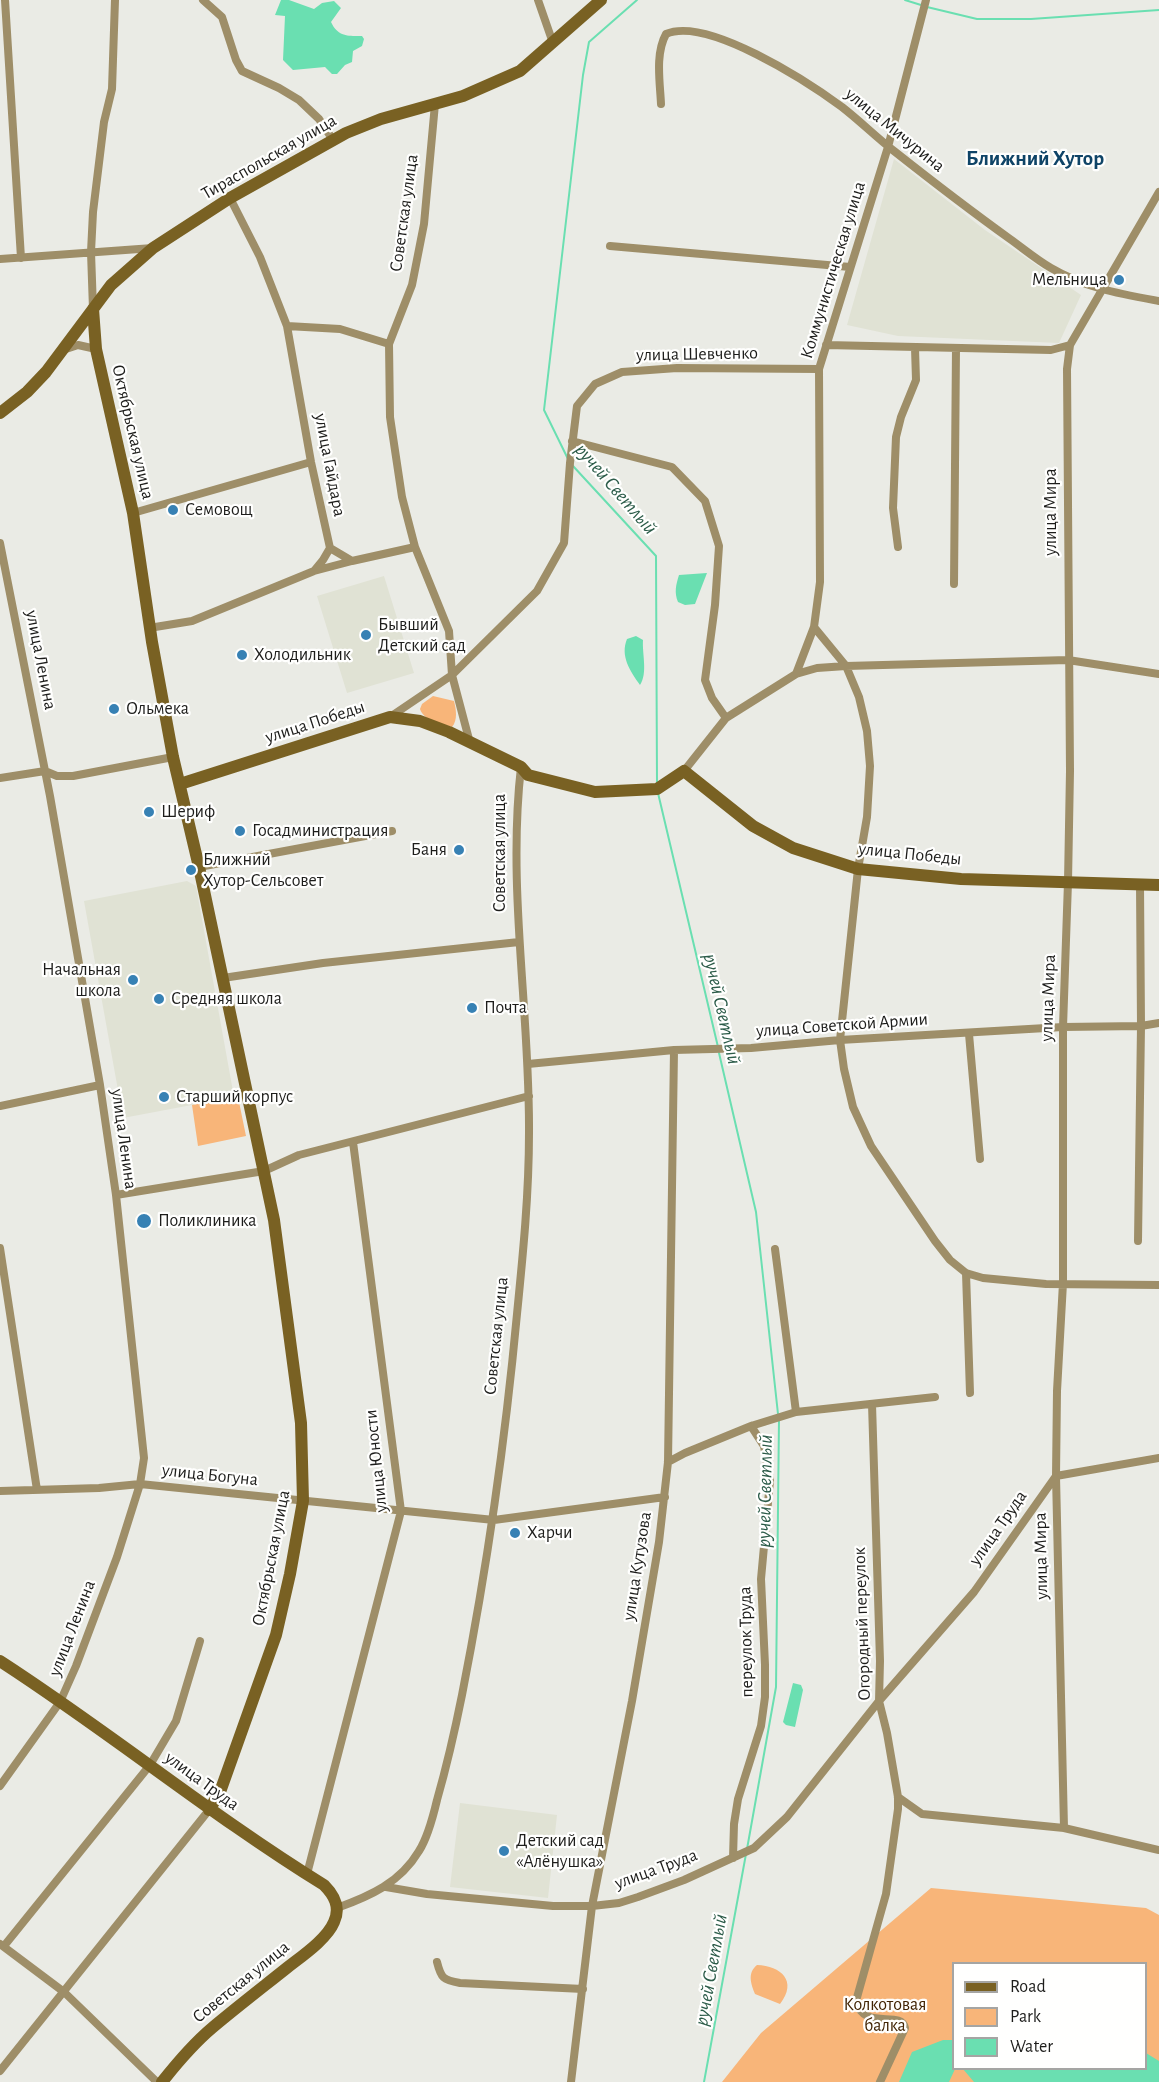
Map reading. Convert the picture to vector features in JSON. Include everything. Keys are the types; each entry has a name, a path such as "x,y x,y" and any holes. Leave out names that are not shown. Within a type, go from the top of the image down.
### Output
{"street":[{"path":"5,0 21,258"},
{"name":"Октябрьская улица","path":"0,2071 209,1810 220,1792 276,1635 303,1501 301,1423 274,1220 199,867 173,757 150,628 133,513 96,349 91,252 93,212 104,122 112,89 115,0"},
{"path":"203,0 222,17 236,60 242,71 299,100 319,119 333,140"},
{"path":"538,0 553,43"},
{"name":"Тираспольская улица","path":"0,413 27,392 46,372 111,285 153,248 230,198 333,140 381,119 463,96 520,71 601,0"},
{"name":"Коммунистическая улица","path":"796,674 814,627 820,582 819,369 888,147 926,0"},
{"name":"улица Мичурина","path":"661,104 659,71 663,40 666,34 679,30 687,31 740,46 804,81 843,108 888,147 1050,268 1103,291 1159,301"},
{"name":"Советская улица","path":"435,104 424,224 412,285 389,344 390,417 402,497 415,547 449,631 452,675 470,743"},
{"name":"улица Мира","path":"1064,1828 1056,1476 1057,1391 1063,1283 1061,1243 1063,1027 1068,882 1067,369 1070,345 1159,192"},
{"name":"улица Гайдара","path":"230,198 260,257 287,326 311,462 330,548"},
{"path":"610,246 850,267"},
{"path":"0,259 153,248"},
{"path":"287,326 340,329 389,344"},
{"path":"60,352 70,346 78,345 96,349"},
{"path":"826,345 1052,350 1070,345"},
{"path":"898,547 893,508 896,437 901,417 916,380 915,348"},
{"path":"954,584 956,348"},
{"name":"улица Шевченко","path":"452,675 537,591 564,543 577,406 595,384 622,372 677,368 819,369"},
{"path":"573,441 672,467 705,501 719,546 715,605 705,680 712,698 726,718"},
{"path":"133,513 311,462"},
{"name":"улица Ленина","path":"0,543 45,771 100,1085 116,1195 144,1458 140,1484 117,1557 76,1666 60,1702 0,1786"},
{"path":"150,628 192,621 314,571 415,547"},
{"path":"314,571 330,548 352,561"},
{"path":"814,627 846,666 859,697 867,730 870,766 867,817 858,869 840,1040 853,1107 871,1146 935,1241 950,1260 966,1273 982,1278 1046,1284 1159,1285"},
{"path":"390,717 420,721 449,732 521,766 528,775 595,792 657,789 684,771 726,718 796,674 818,668 1068,660 1159,674"},
{"name":"улица Победы","path":"180,784 390,717 452,675"},
{"path":"0,778 45,771 57,776 73,776 173,757"},
{"name":"Советская улица","path":"386,1887 403,1872 421,1849 434,1815 453,1741 494,1520 528,1201 528,1064 519,942 516,818 521,766"},
{"name":"улица Победы","path":"684,771 753,826 793,848 858,869 962,879 1159,885"},
{"path":"199,867 392,831"},
{"path":"1138,1241 1140,884"},
{"path":"223,978 323,963 519,942"},
{"name":"улица Советской Армии","path":"528,1064 674,1050 751,1048 840,1040 1063,1027 1141,1026 1159,1023"},
{"path":"969,1034 980,1159"},
{"name":"улица Кутузова","path":"572,2082 592,1906 632,1701 665,1497 668,1462 674,1050"},
{"path":"0,1106 100,1085"},
{"path":"116,1195 264,1171 299,1155 529,1096"},
{"name":"улица Юности","path":"307,1874 401,1511 353,1142"},
{"path":"0,1248 37,1490"},
{"path":"775,1249 796,1412"},
{"path":"966,1273 970,1393"},
{"path":"668,1462 685,1452 796,1412 935,1397"},
{"name":"Огородный переулок","path":"872,1404 880,1661 879,1701 898,1797 886,1894 856,2001 860,2010 877,2020 900,2020 904,2023 905,2028 880,2082"},
{"name":"переулок Труда","path":"733,1858 734,1824 738,1799 761,1726 765,1697 761,1579 770,1482 765,1446 752,1426"},
{"path":"1056,1476 1159,1458"},
{"name":"улица Труда","path":"386,1887 427,1894 553,1906 592,1906 618,1903 638,1897 684,1880 752,1849 787,1817 879,1701 974,1592 1056,1476"},
{"name":"улица Богуна","path":"0,1491 99,1488 140,1484 494,1520 665,1497"},
{"path":"157,2082 64,1992 2,1945 150,1765 176,1721 200,1641"},
{"name":"улица Труда","path":"0,1660 150,1765 209,1810 324,1885 334,1895 337,1908"},
{"path":"898,1797 922,1814 1064,1828 1159,1850"},
{"path":"337,1908 372,1895 386,1887"},
{"name":"Советская улица","path":"162,2082 186,2053 211,2029 310,1949 334,1922 337,1908"},
{"path":"437,1962 440,1974 445,1979 460,1983 583,1989"}],"shaded area":[{"name":"Мельница","path":"894,159 985,230 1081,295 1059,343 898,336 847,325"},
{"name":"Бывший Детский сад","path":"384,576 414,673 347,693 317,596"},
{"name":"Средняя школа","path":"187,881 196,886 234,1097 123,1118 84,901"},
{"name":"Детский сад «Алёнушка»","path":"460,1803 557,1815 548,1898 450,1887"}],"green space":[{"path":"433,696 454,701 456,718 452,727 433,721 422,713 420,709 422,704"},
{"path":"238,1097 246,1136 198,1146 192,1105"},
{"name":"Колкотовая балка","path":"931,1888 1146,1908 1159,1915 1159,2082 722,2082 761,2033"},
{"path":"757,1965 773,1968 784,1976 787,1988 780,2004 755,1994 751,1975"}],"water":[{"path":"281,0 289,0 314,9 322,3 334,1 341,8 331,22 337,31 344,35 362,36 364,39 362,46 353,51 352,62 345,65 337,74 332,74 325,67 293,70 283,60 285,16 275,15"},
{"path":"707,573 695,604 685,605 678,602 676,588 679,575"},
{"path":"636,636 643,640 644,669 640,685 625,657 627,639"},
{"path":"793,1683 801,1685 803,1690 795,1727 783,1722"},
{"path":"943,2040 952,2040 952,2070 955,2070 949,2082 899,2082 912,2052"},
{"path":"1147,2054 1159,2061 1159,2082 974,2082 964,2070 1147,2070"}],"waterway":[{"name":"ручей Светлый","path":"568,459 544,410 583,75 589,42 637,0"},
{"name":"ручей Светлый","path":"905,0 921,5"},
{"name":"ручей Светлый","path":"927,7 977,19 1031,19 1159,10"},
{"name":"ручей Светлый","path":"573,466 656,556 657,784"},
{"name":"ручей Светлый","path":"658,793 718,1047"},
{"name":"ручей Светлый","path":"719,1053 756,1212 778,1414"},
{"name":"ручей Светлый","path":"747,1849 776,1687 779,1419"},
{"name":"ручей Светлый","path":"704,2082 746,1854"}],"place":[{"name":"Мельница","path":"1119,280"},
{"name":"Семовощ","path":"173,510"},
{"name":"Бывший Детский сад","path":"366,635"},
{"name":"Холодильник","path":"242,655"},
{"name":"Ольмека","path":"114,709"},
{"name":"Шериф","path":"149,812"},
{"name":"Госадминистрация","path":"240,831"},
{"name":"Баня","path":"459,850"},
{"name":"Ближний Хутор-Сельсовет","path":"191,870"},
{"name":"Начальная школа","path":"133,980"},
{"name":"Средняя школа","path":"159,999"},
{"name":"Почта","path":"472,1008"},
{"name":"Старший корпус","path":"164,1097"},
{"name":"Поликлиника","path":"144,1221"},
{"name":"Харчи","path":"515,1533"},
{"name":"Детский сад «Алёнушка»","path":"504,1851"}],"district":[{"name":"Ближний Хутор","path":"1035,159"}]}
